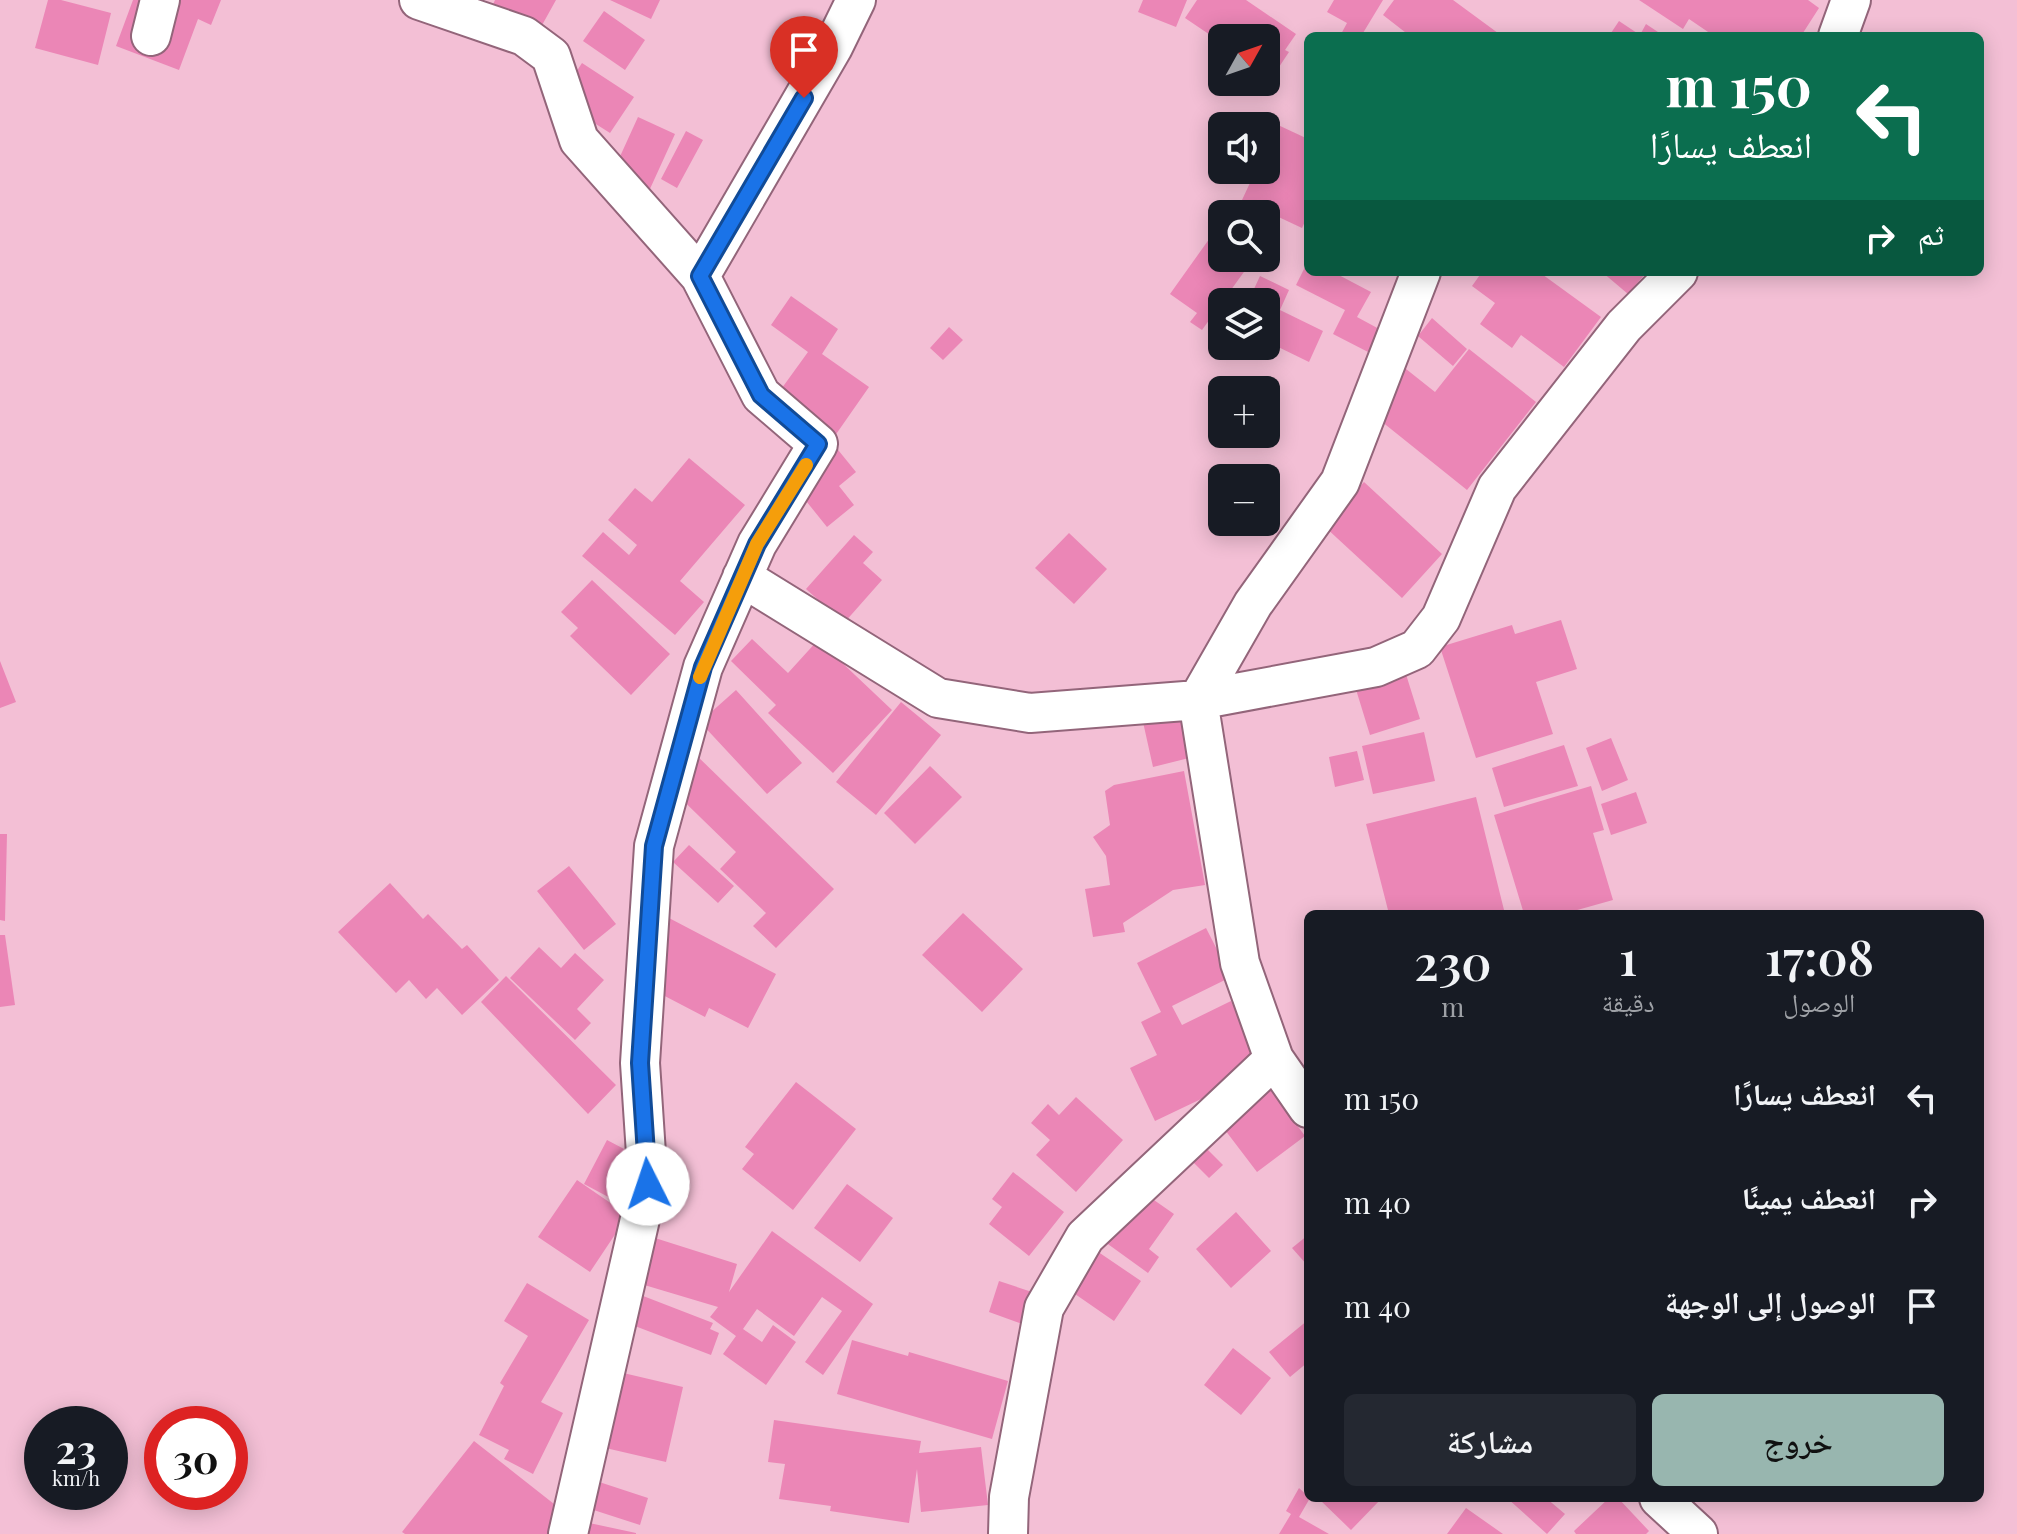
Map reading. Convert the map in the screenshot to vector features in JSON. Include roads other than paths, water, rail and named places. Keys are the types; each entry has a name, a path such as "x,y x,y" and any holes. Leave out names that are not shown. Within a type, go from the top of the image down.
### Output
{"street":[{"path":"419,0 524,36 551,56 579,140 700,276 761,395 818,444 757,544 703,667 654,846 640,1063 648,1184 568,1534"},
{"path":"700,276 833,47 856,0"},
{"path":"1839,32 1851,0"},
{"path":"1304,1102 1274,1059 1240,963 1198,700 1253,604 1340,482 1419,276"},
{"path":"742,577 938,698 1030,713 1198,700 1376,667 1417,649 1441,618 1497,488 1624,326 1674,276"},
{"path":"1008,1534 1009,1497 1044,1308 1085,1237 1274,1059"},
{"path":"1663,1502 1698,1534"}]}
